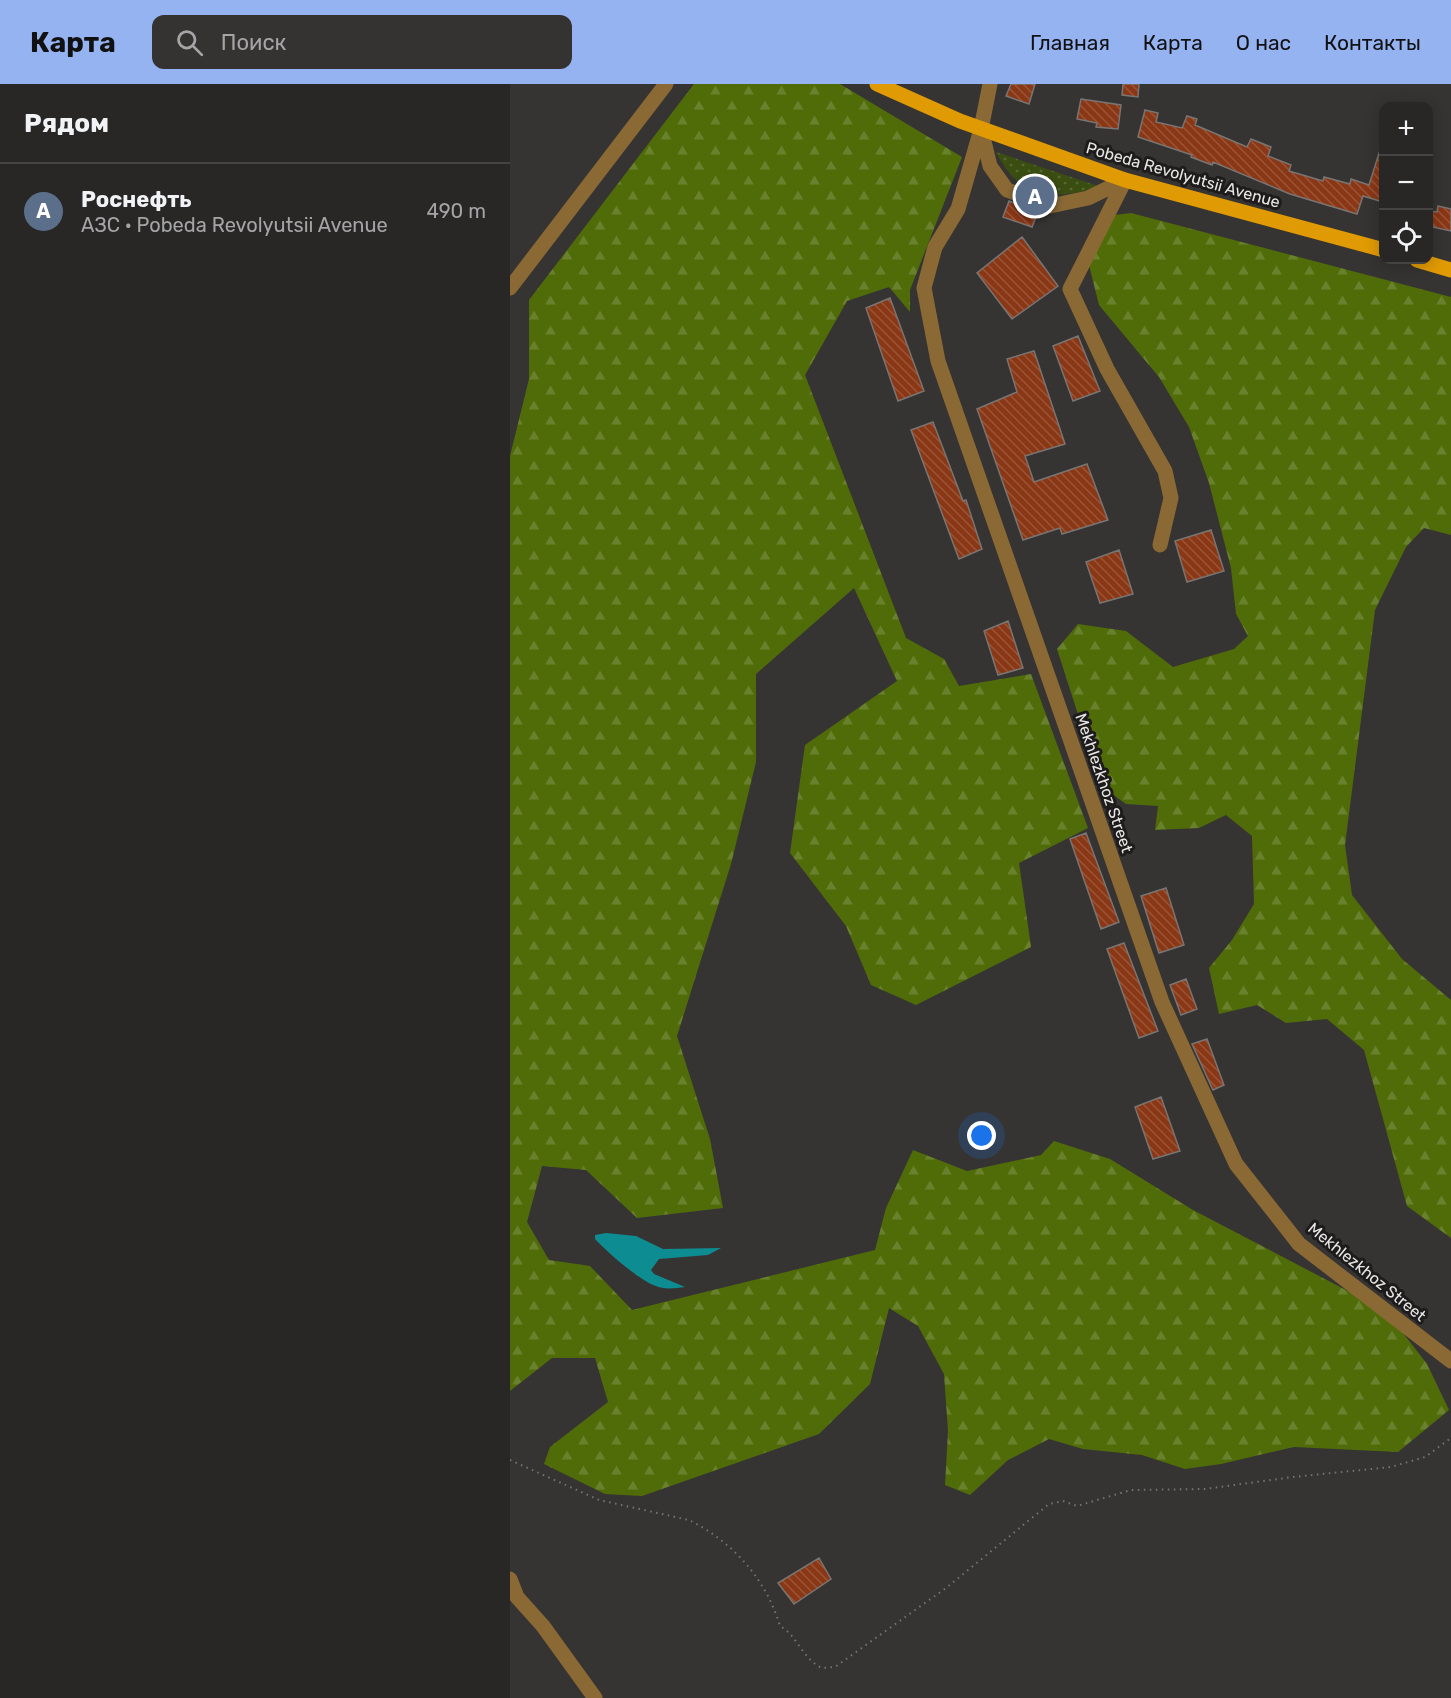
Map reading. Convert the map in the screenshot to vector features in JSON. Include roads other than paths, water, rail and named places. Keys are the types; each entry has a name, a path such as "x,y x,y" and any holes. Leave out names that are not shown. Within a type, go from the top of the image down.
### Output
{"main road":[{"name":"Pobeda Revolyutsii Avenue","path":"877,84 981,129 1125,180 1379,249"},
{"path":"1431,264 1451,270"}],"street":[{"path":"510,288 666,84"},
{"name":"Mekhlezkhoz Street","path":"990,84 981,129 958,208 935,247 924,288 938,361 1162,1002 1236,1164 1299,1244 1451,1361"},
{"path":"981,129 990,166 1007,190 1050,206 1088,198 1125,180"},
{"path":"1125,180 1070,289 1107,369 1165,471 1171,498 1160,545"},
{"path":"510,1579 517,1597 543,1626 595,1698"}],"water":[{"path":"606,1233 636,1236 663,1249 721,1248 708,1255 659,1259 651,1270 654,1274 685,1287 663,1288 649,1283 633,1272 595,1239 595,1235"}],"place":[{"name":"Роснефть","path":"1035,196"}]}
